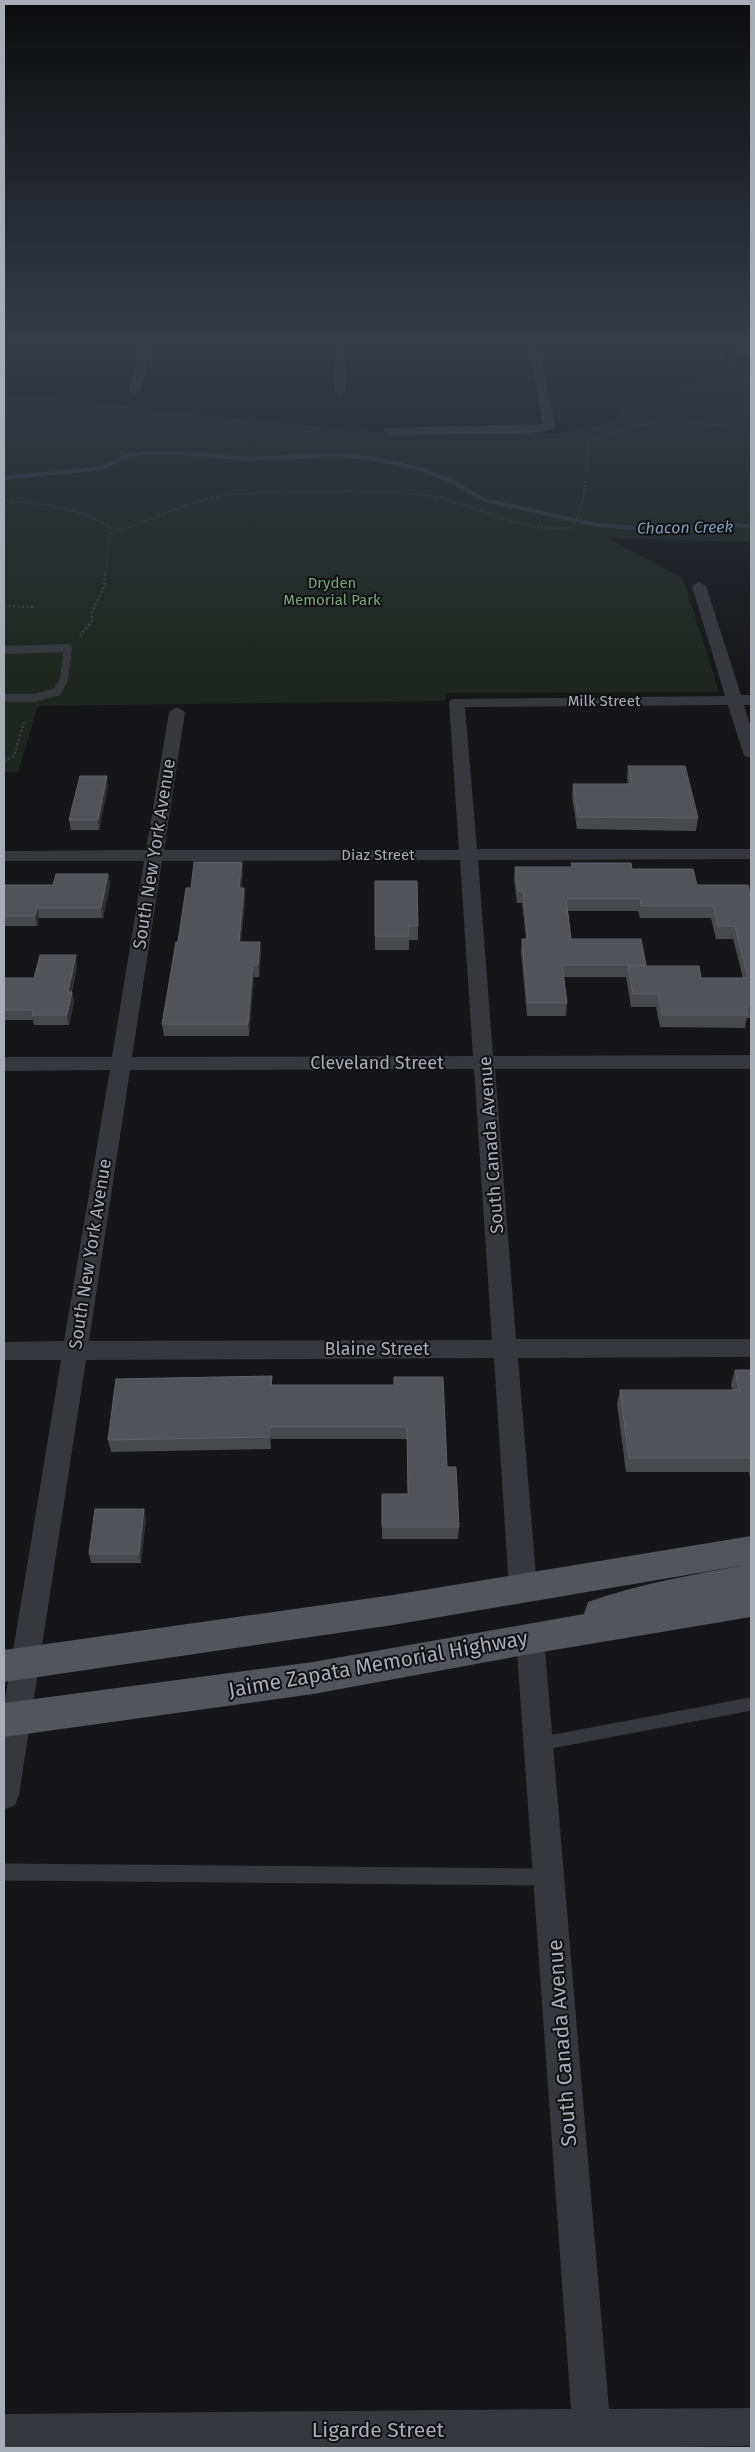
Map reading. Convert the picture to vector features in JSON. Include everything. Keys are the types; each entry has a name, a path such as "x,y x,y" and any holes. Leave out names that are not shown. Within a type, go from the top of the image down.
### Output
{"main road":[{"path":"15,1664 383,1612 751,1550"},
{"path":"530,1638 611,1608 657,1596 751,1579"},
{"name":"Jaime Zapata Memorial Highway","path":"10,1720 313,1678 530,1638 751,1602"}],"street":[{"path":"699,586 751,753"},
{"name":"Milk Street","path":"457,702 751,700"},
{"name":"South Canada Avenue","path":"457,702 524,1588"},
{"name":"South New York Avenue","path":"4,1795 15,1664 74,1351 177,712"},
{"name":"Diaz Street","path":"4,856 751,854"},
{"name":"Cleveland Street","path":"4,1064 751,1062"},
{"name":"Blaine Street","path":"4,1351 751,1348"},
{"name":"South Canada Avenue","path":"530,1638 593,2438"},
{"name":"Ligarde Street","path":"4,2433 593,2438 751,2427"}],"lane":[{"path":"4,650 68,648 61,688 55,693 47,697 4,698"},
{"path":"539,1744 751,1704"},
{"path":"4,1872 549,1877"}],"path":[{"path":"111,533 132,528 210,498 271,493 379,490 454,500 507,520 560,530 574,527 579,516 584,495 587,452"},
{"path":"4,501 43,505 88,516 110,527 111,533 104,586 92,611 92,621 80,636"},
{"path":"4,606 36,607"},
{"path":"4,761 14,756 24,722"}],"green space":[{"name":"Dryden Memorial Park","path":"4,452 751,452 751,542 608,538 683,578 719,692 447,693 445,701 38,706 18,772 4,772"}],"building":[{"path":"628,766 685,766 698,818 578,817 573,784 632,784"},
{"path":"80,776 107,776 98,820 69,820"},
{"path":"194,862 242,862 239,888 244,888 239,942 260,942 258,965 253,965 248,1024 162,1024 176,942 178,942 186,888 191,888"},
{"path":"571,863 631,863 632,869 693,869 697,885 748,885 751,893 751,1006 746,1006 748,1015 662,1015 658,994 633,994 628,966 699,966 701,978 748,978 735,926 718,926 713,906 641,906 640,899 566,899 571,939 641,939 646,965 562,965 567,1003 528,1003 522,939 528,939 523,891 518,891 515,867 572,867"},
{"path":"56,874 108,874 101,908 37,908 35,916 4,916 4,885 53,885"},
{"path":"375,881 417,881 418,926 409,926 409,936 375,936"},
{"path":"40,955 76,955 68,992 72,992 67,1015 32,1015 33,1010 4,1010 4,978 34,978"},
{"path":"735,1370 751,1370 751,1458 629,1458 620,1390 739,1390"},
{"path":"272,1376 271,1385 394,1385 394,1377 443,1377 447,1467 456,1467 459,1527 382,1527 382,1494 408,1494 407,1427 270,1427 270,1437 108,1440 116,1379"},
{"path":"95,1509 144,1509 139,1554 89,1554"}],"waterway":[{"name":"Chacon Creek","path":"4,478 103,468 126,456 144,453 181,453 248,459 338,455 375,459 421,469 451,481 484,500 597,525 664,530 722,524 751,526"}]}
